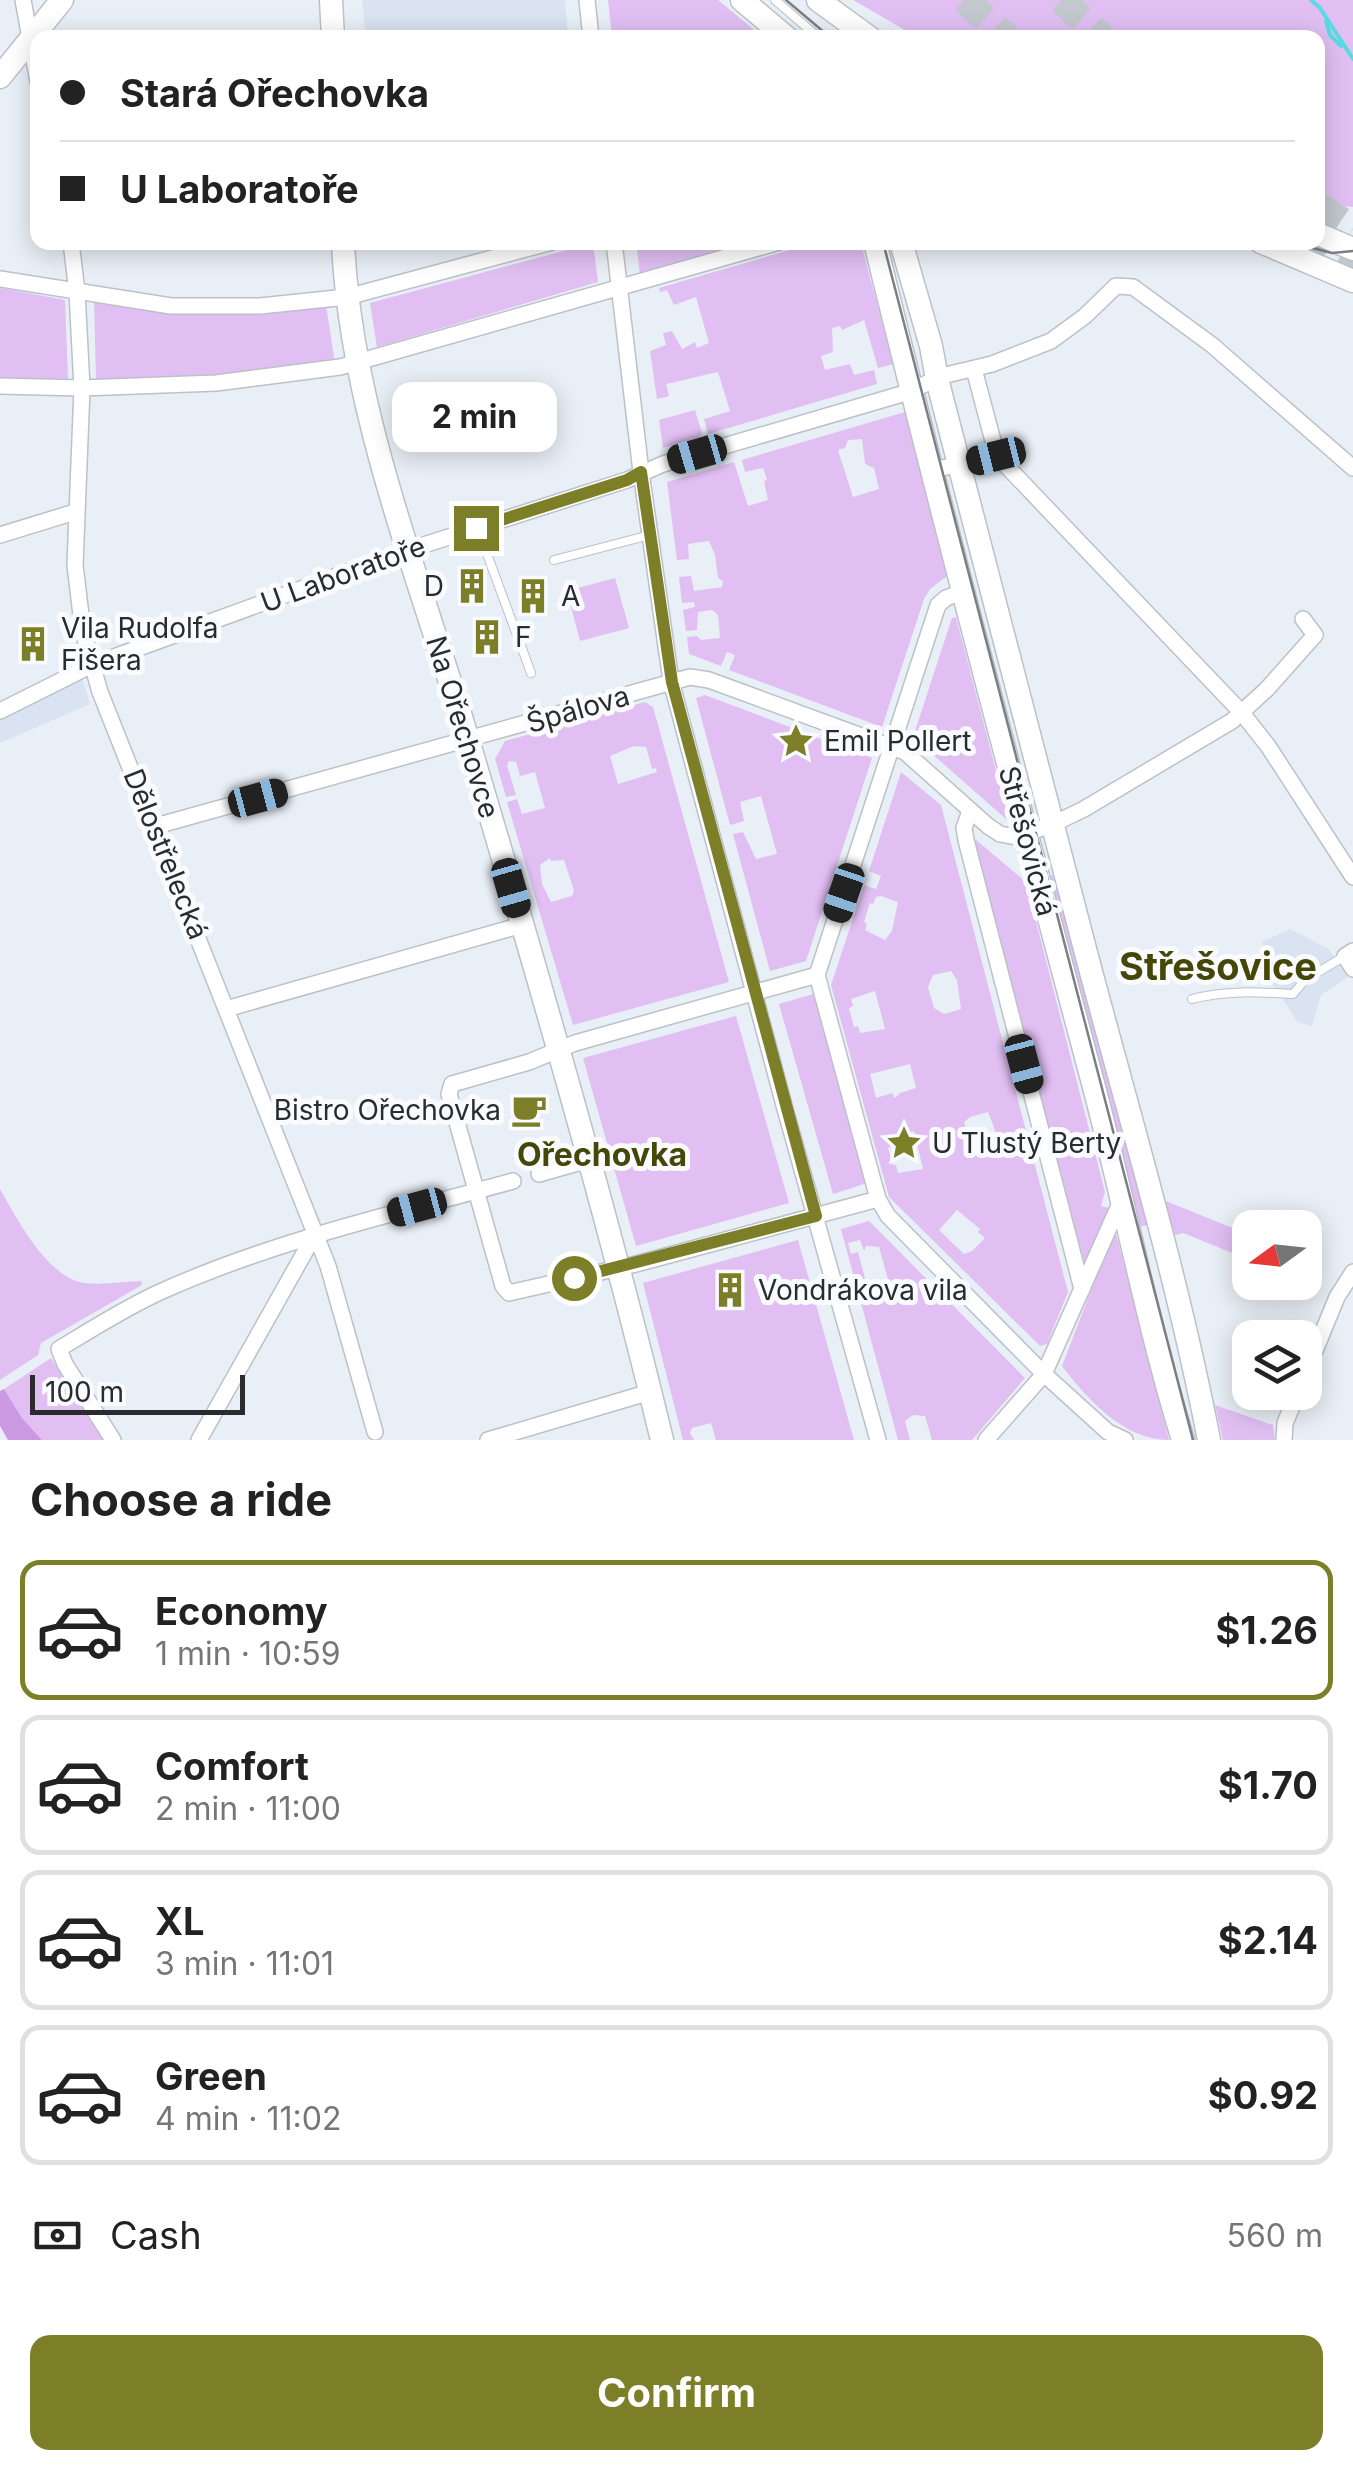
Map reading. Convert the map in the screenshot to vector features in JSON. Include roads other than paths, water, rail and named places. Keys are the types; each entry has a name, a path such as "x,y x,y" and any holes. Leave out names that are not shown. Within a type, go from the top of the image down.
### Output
{"street":[{"path":"0,78 30,42 22,0"},
{"path":"39,30 62,0"},
{"path":"331,0 333,30"},
{"path":"587,0 590,30"},
{"path":"742,0 778,30"},
{"path":"826,6 841,30"},
{"path":"826,6 859,30"},
{"path":"1325,236 1353,234"},
{"path":"1325,238 1353,250"},
{"name":"Dělostřelecká","path":"72,250 82,388 74,512 79,601 92,665 328,1266 377,1437"},
{"name":"Na Ořechovce","path":"344,250 358,361 408,550 558,1050 662,1440"},
{"path":"0,279 170,306 224,308 347,296 522,250"},
{"path":"615,250 641,472 672,682 878,1440"},
{"path":"0,386 82,388 263,379 358,361 749,250"},
{"name":"Střešovická","path":"877,250 1182,1440"},
{"name":"Střešovická","path":"903,250 1198,1382 1209,1440"},
{"path":"1280,250 1353,281"},
{"path":"1322,268 1353,266"},
{"name":"U Laboratoře","path":"0,711 92,665 408,550 627,480 641,472 911,390 1051,340 1085,316 1116,286 1133,288 1212,345 1353,468"},
{"path":"974,369 996,456 1242,713 1353,876"},
{"path":"933,470 996,456"},
{"path":"0,536 74,512"},
{"path":"962,592 938,605 817,975 878,1199 888,1216 1044,1374 1108,1432 1125,1440"},
{"path":"1027,834 1052,825 1242,713 1316,634 1303,619"},
{"name":"Špálova","path":"156,826 690,676 905,752 1000,834 1027,834"},
{"name":"Střešovická","path":"970,811 964,828 966,840 1082,1289"},
{"path":"226,1009 522,925"},
{"path":"817,975 457,1082 450,1086 449,1094 502,1286 507,1292 618,1268 878,1199"},
{"path":"539,1174 588,1160"},
{"path":"114,1440 59,1348 161,1292 315,1234 513,1181"},
{"path":"986,1440 1044,1374 1120,1201"},
{"path":"199,1440 315,1234"},
{"path":"1322,1334 1337,1297 1353,1272"},
{"path":"488,1440 650,1392"},
{"path":"1284,1440 1291,1410"}],"lane":[{"path":"775,0 811,30"},
{"path":"476,528 531,673"},
{"path":"554,560 650,535"},
{"path":"1192,999 1251,991 1293,994 1305,980 1350,958"}],"waterway":[{"path":"1311,0 1353,59"},
{"path":"1326,21 1330,35 1341,46"}],"tunnel":[{"path":"964,0 999,30"},
{"path":"1061,0 1094,30"},
{"path":"1325,210 1353,229"},
{"path":"1314,250 1353,273"}],"tram line":[{"path":"786,0 822,30"},
{"path":"885,250 1193,1440"},
{"path":"1320,250 1353,251"}],"place":[{"name":"D","path":"472,586"},
{"name":"A","path":"533,596"},
{"name":"F","path":"487,637"},
{"name":"Vila Rudolfa Fišera","path":"33,644"},
{"name":"Emil Pollert","path":"796,741"},
{"name":"Bistro Ořechovka","path":"529,1110"},
{"name":"U Tlustý Berty","path":"904,1143"},
{"name":"Vondrákova vila","path":"730,1290"}],"district":[{"name":"Střešovice","path":"1218,967"},
{"name":"Ořechovka","path":"602,1155"}]}
